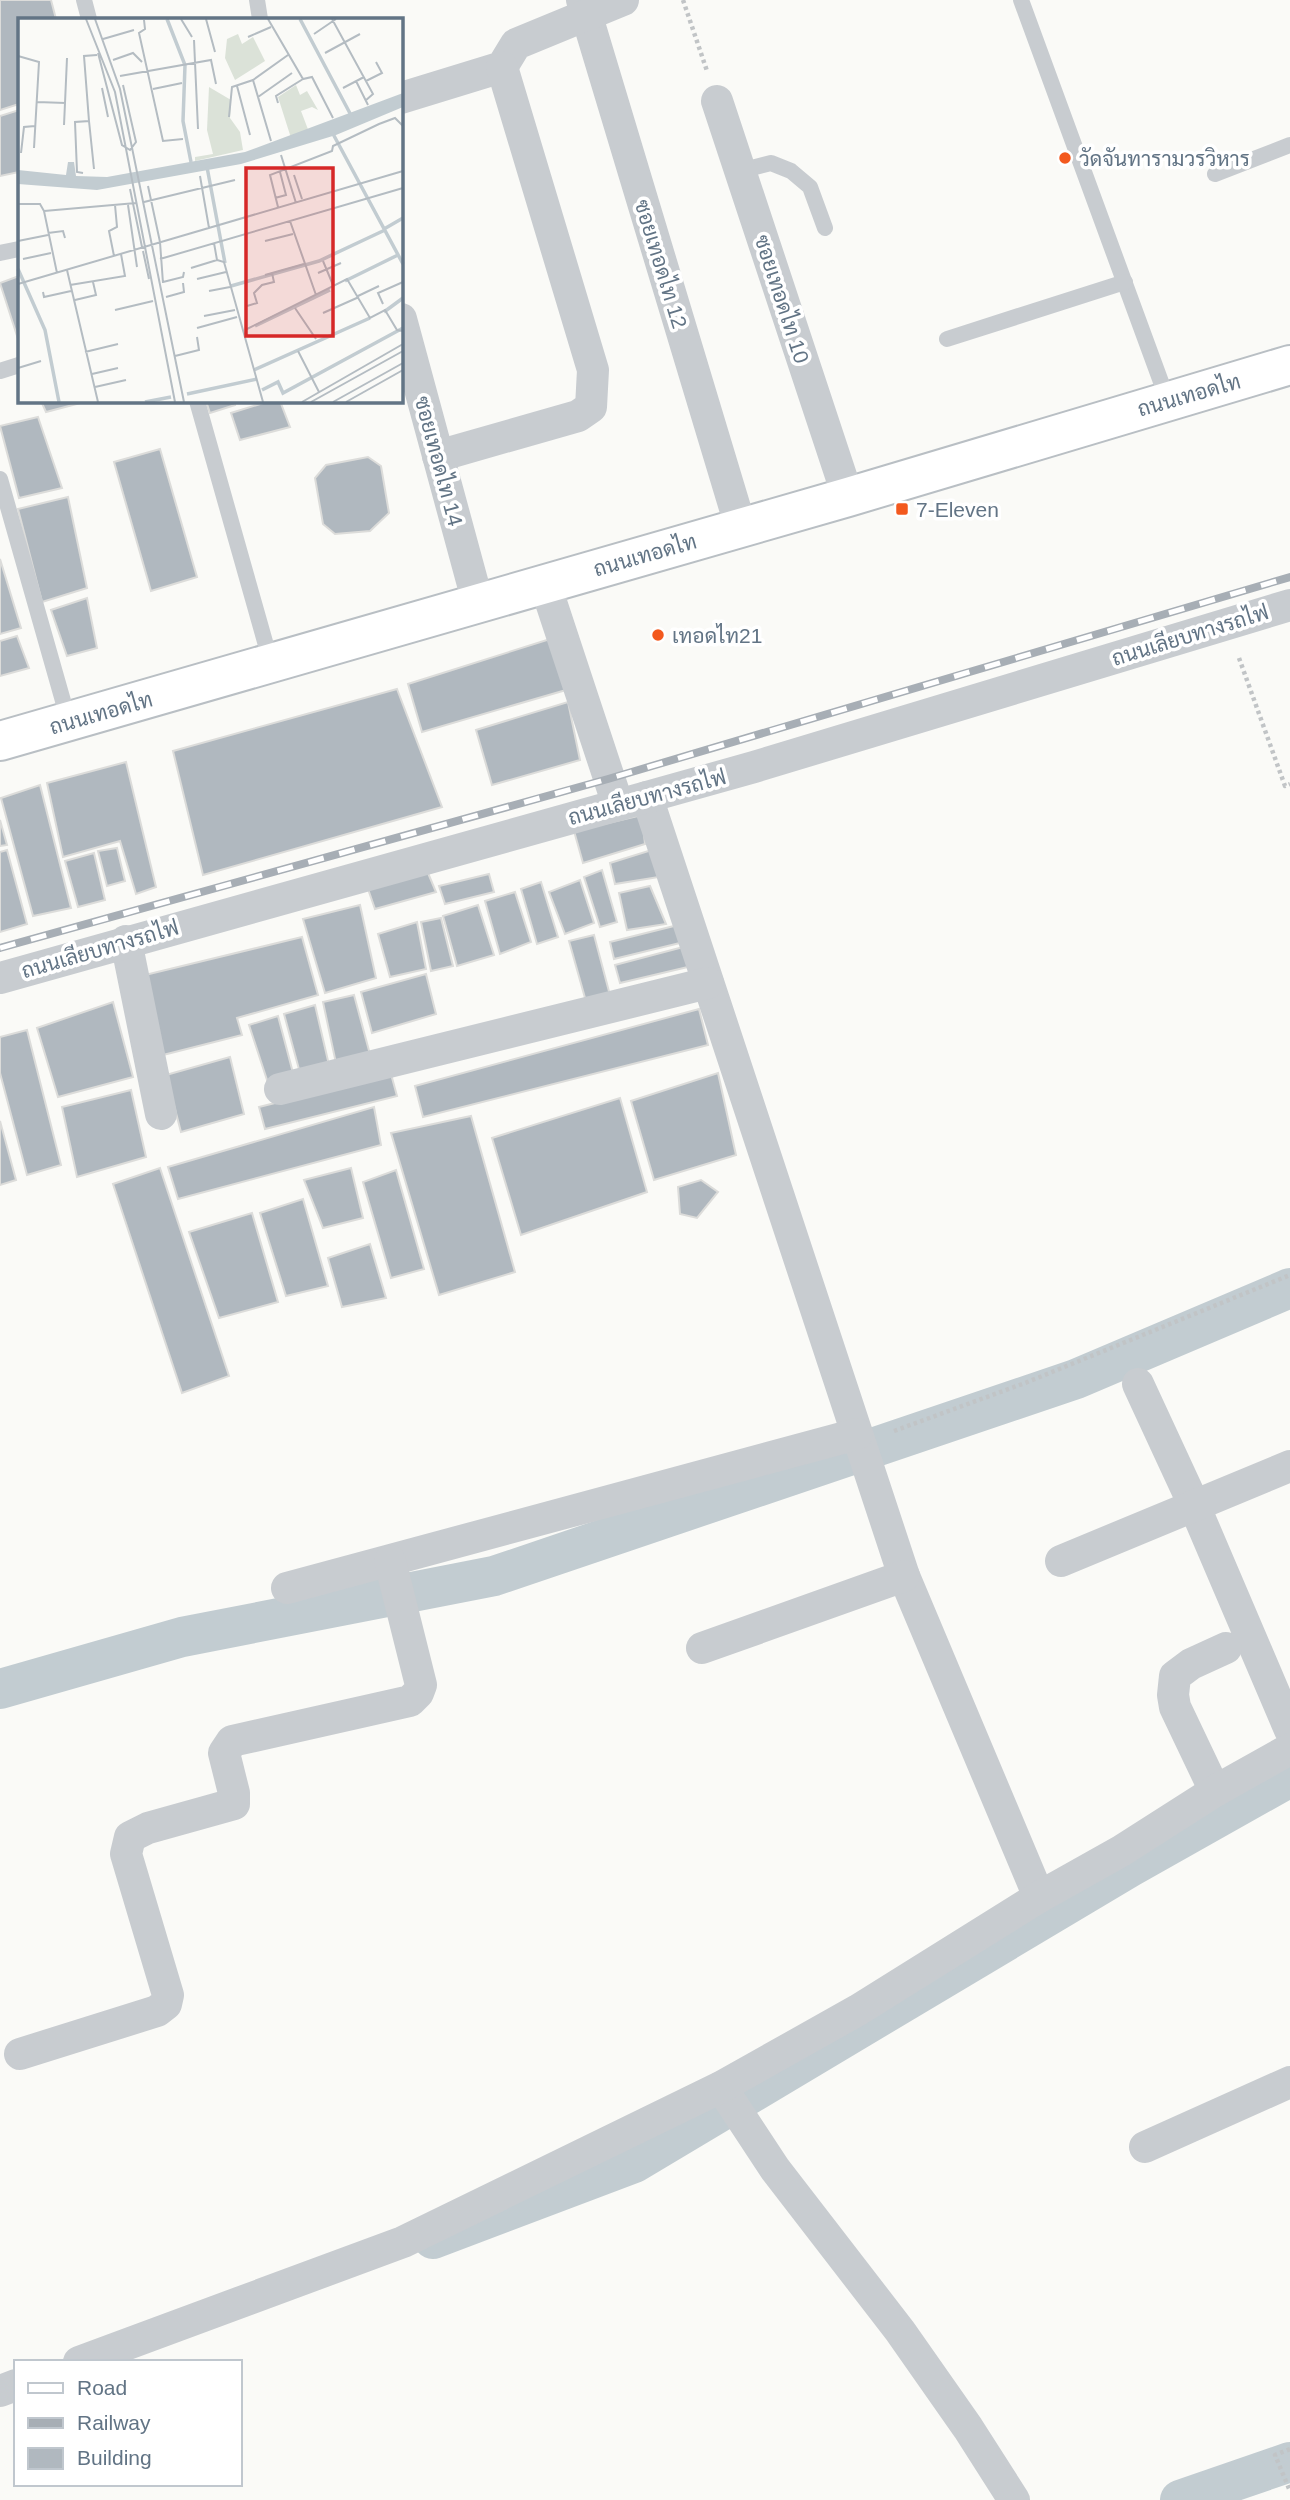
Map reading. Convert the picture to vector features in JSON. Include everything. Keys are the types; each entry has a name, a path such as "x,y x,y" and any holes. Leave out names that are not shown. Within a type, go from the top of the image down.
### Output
{"main road":[{"name":"ถนนเทอดไท","path":"0,741 848,497 1290,365"}],"street":[{"path":"402,98 509,56 584,7 623,0"},
{"name":"ซอยเทอดไท 12","path":"584,7 741,527"},
{"path":"438,456 578,416 591,407 593,370 509,56"},
{"name":"ซอยเทอดไท 10","path":"717,101 848,497"},
{"name":"ซอยเทอดไท 14","path":"402,323 478,603"},
{"path":"545,584 708,983 904,1576 1039,1897"},
{"name":"ถนนเลียบทางรถไฟ","path":"0,978 754,768 1290,605"},
{"path":"126,941 162,1114"},
{"path":"280,1089 708,983"},
{"path":"1138,1384 1194,1505 1278,1668 1290,1730"},
{"path":"287,1588 396,1585 862,1448"},
{"path":"1061,1561 1290,1466"},
{"path":"702,1648 904,1576"},
{"path":"20,2054 156,2011 166,2004 168,1995 126,1854 130,1837 148,1828 234,1804 225,1753 232,1741 410,1701 418,1693 421,1685 396,1585"},
{"path":"1215,1791 1175,1707 1173,1695 1175,1676 1191,1664 1226,1648"},
{"path":"84,2360 404,2242 721,2087 859,2010 1039,1897 1290,1749"},
{"path":"1145,2147 1290,2082"},
{"path":"721,2087 775,2169 908,2342 1014,2500"}],"lane":[{"path":"84,0 89,18"},
{"path":"257,0 260,18"},
{"path":"1021,0 1168,401"},
{"path":"1215,174 1290,145"},
{"path":"740,171 771,163 791,171 810,187 825,228"},
{"path":"0,253 18,249"},
{"path":"947,339 1125,282"},
{"path":"0,371 18,365"},
{"path":"197,402 271,663"},
{"path":"0,479 69,722"}],"path":[{"path":"683,0 717,101"},
{"path":"1227,624 1285,786 1290,784"},
{"path":"862,1448 1290,1275"},
{"path":"1290,2449 1275,2455 1290,2491"}],"building":[{"path":"0,0 51,0 56,18 18,18 18,104 0,110"},
{"path":"18,110 18,172 0,176 0,116"},
{"path":"18,276 18,339 0,283"},
{"path":"41,402 84,402 46,412"},
{"path":"206,402 234,402 235,405 210,413"},
{"path":"267,402 280,402 290,427 240,440 231,413"},
{"path":"38,417 62,488 19,498 0,426"},
{"path":"160,449 197,577 151,591 114,462"},
{"path":"368,457 381,466 389,513 370,531 335,534 323,524 315,478 326,465"},
{"path":"68,497 87,588 42,602 18,509"},
{"path":"0,559 21,628 0,634"},
{"path":"87,598 97,648 67,656 51,610"},
{"path":"17,636 29,668 0,676 0,641"},
{"path":"550,639 566,690 422,732 408,684"},
{"path":"397,689 442,807 203,875 173,751"},
{"path":"568,702 580,760 492,785 476,730"},
{"path":"126,762 156,887 136,894 120,841 63,857 47,783"},
{"path":"40,785 71,908 33,916 1,798"},
{"path":"642,815 645,844 583,863 574,831"},
{"path":"0,820 7,845 0,846"},
{"path":"117,848 125,881 107,886 98,851"},
{"path":"658,848 665,876 615,884 610,863"},
{"path":"7,850 27,924 0,932 0,852"},
{"path":"94,853 105,900 78,907 65,861"},
{"path":"602,870 617,922 600,927 584,877"},
{"path":"428,873 436,892 375,909 368,889"},
{"path":"489,874 494,892 445,904 439,886"},
{"path":"580,880 594,923 565,934 549,892"},
{"path":"541,882 558,937 537,944 521,889"},
{"path":"650,886 666,924 627,930 619,893"},
{"path":"515,892 531,942 500,954 485,901"},
{"path":"360,905 376,978 325,993 303,919"},
{"path":"478,905 494,955 457,966 443,916"},
{"path":"441,918 453,966 431,971 421,922"},
{"path":"417,922 426,969 390,977 378,934"},
{"path":"678,925 684,942 614,959 610,942"},
{"path":"594,935 611,999 587,1005 569,941"},
{"path":"302,937 318,995 237,1018 242,1035 163,1055 145,975"},
{"path":"687,946 692,966 620,983 615,965"},
{"path":"426,974 436,1014 372,1033 361,992"},
{"path":"354,995 371,1058 337,1068 323,1002"},
{"path":"113,1002 133,1077 58,1097 37,1028"},
{"path":"315,1005 329,1065 300,1073 284,1014"},
{"path":"699,1009 708,1045 423,1117 415,1086"},
{"path":"278,1016 293,1073 268,1083 249,1025"},
{"path":"27,1030 61,1165 27,1175 0,1073 0,1037"},
{"path":"230,1057 244,1114 181,1132 166,1075"},
{"path":"718,1073 736,1155 654,1180 631,1101"},
{"path":"391,1074 397,1096 265,1129 259,1107"},
{"path":"131,1090 146,1157 77,1177 62,1107"},
{"path":"620,1098 647,1192 521,1235 492,1138"},
{"path":"374,1107 381,1145 178,1199 168,1167"},
{"path":"471,1116 515,1272 439,1295 391,1133"},
{"path":"0,1121 16,1180 0,1185"},
{"path":"160,1168 229,1376 182,1393 113,1184"},
{"path":"351,1168 363,1218 323,1228 304,1180"},
{"path":"396,1170 424,1269 391,1278 363,1182"},
{"path":"701,1180 718,1192 697,1218 680,1214 678,1187"},
{"path":"303,1199 328,1286 286,1296 260,1213"},
{"path":"252,1213 278,1302 219,1318 189,1232"},
{"path":"370,1244 386,1298 342,1307 328,1258"}],"waterway":[{"path":"0,1689 182,1637 494,1576 1076,1379 1290,1288"},
{"path":"433,2239 634,2163 1130,1867 1290,1777"},
{"path":"1180,2500 1290,2462"}],"railway":[{"path":"0,948 608,779 1290,577"}],"place":[{"name":"วัดจันทารามวรวิหาร","path":"1065,158"},
{"name":"7-Eleven","path":"902,509"},
{"name":"เทอดไท21","path":"658,635"}]}
